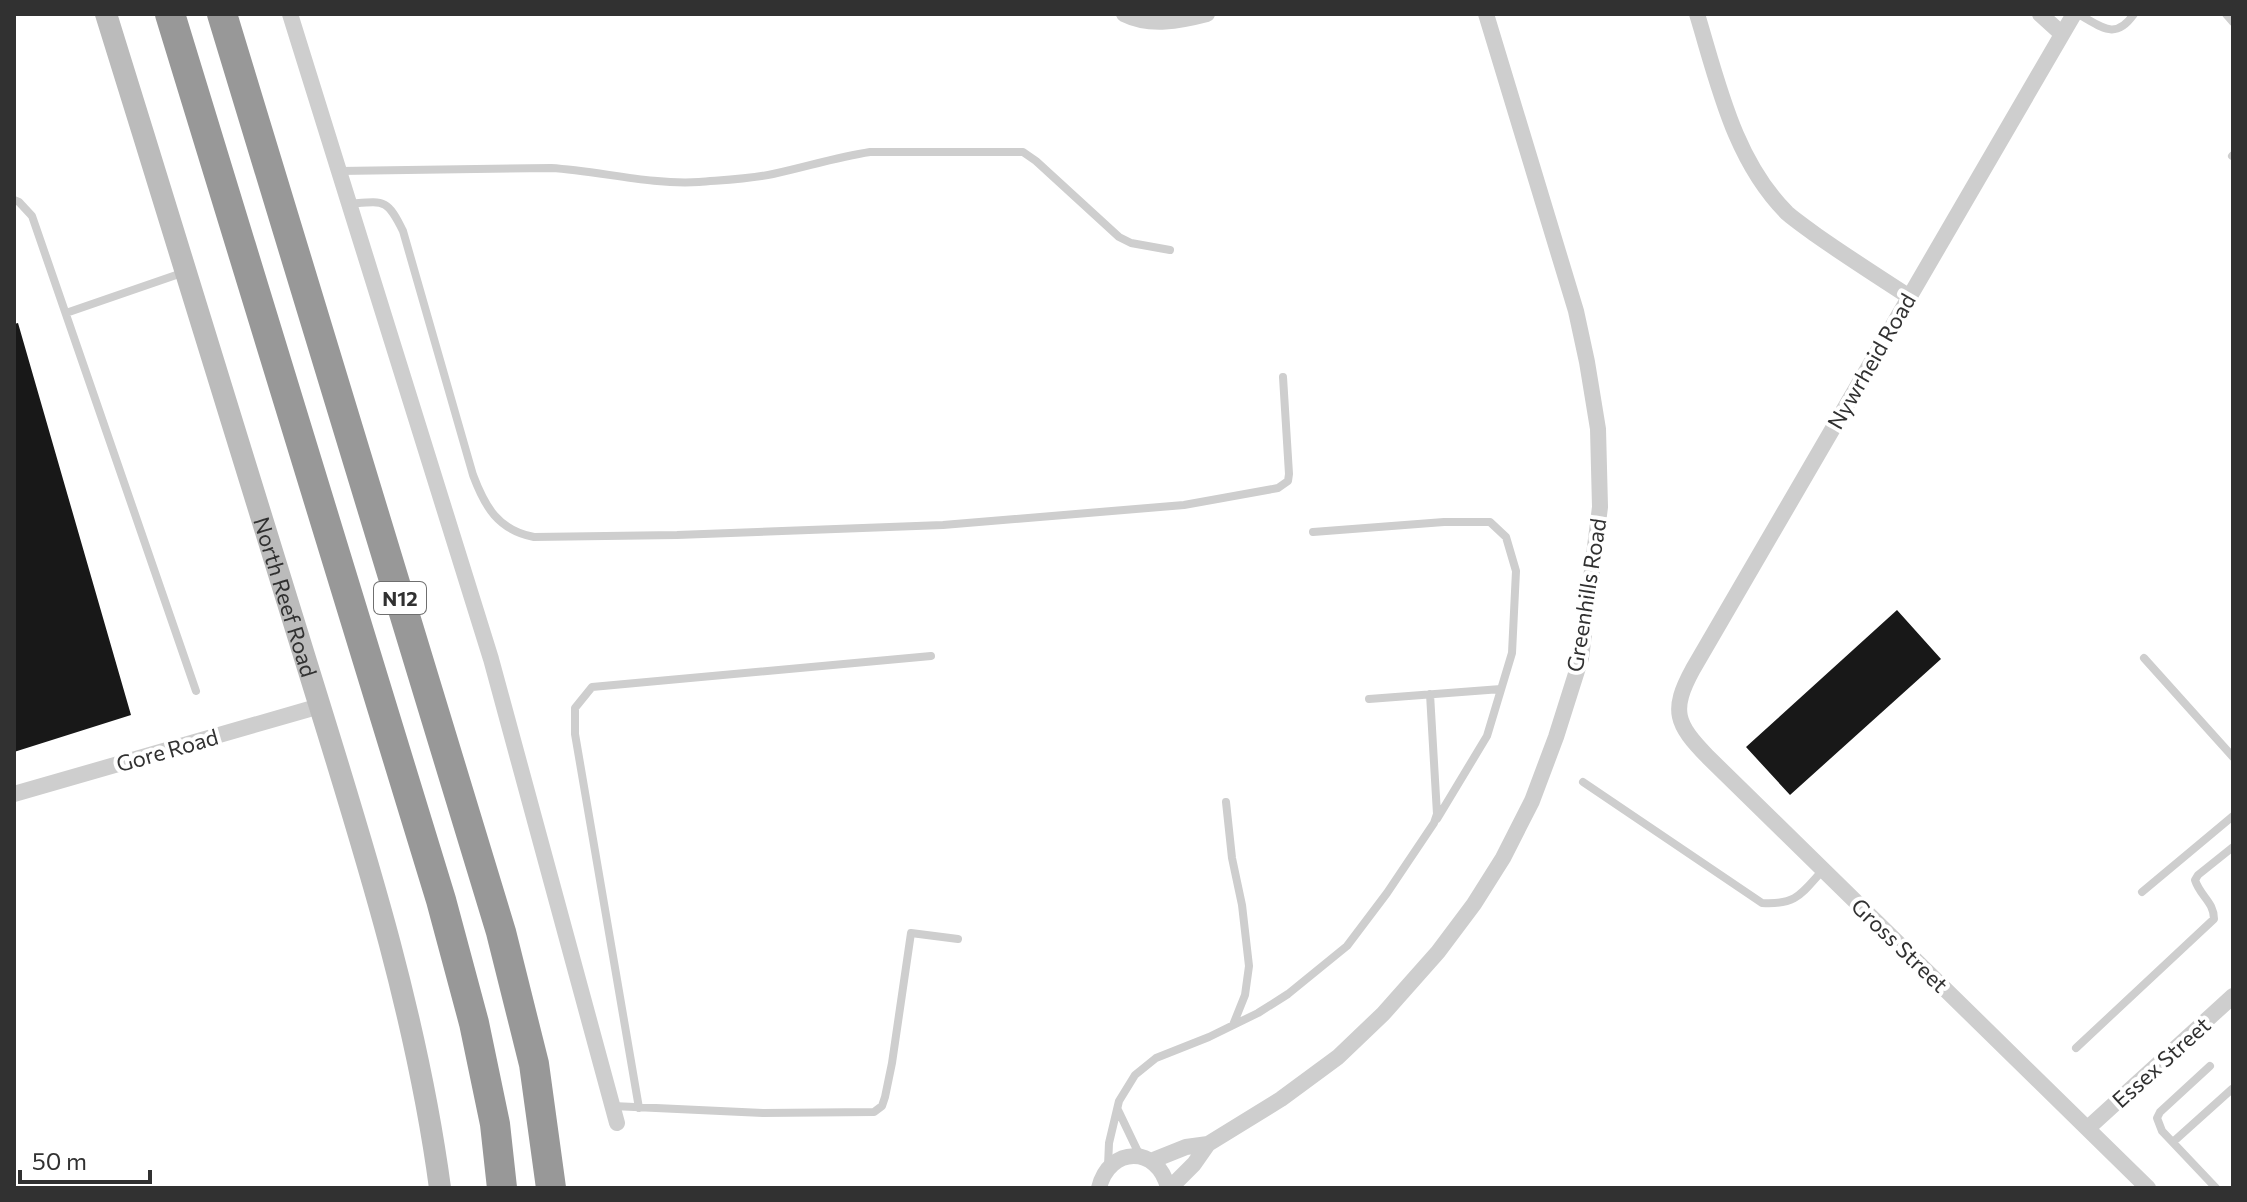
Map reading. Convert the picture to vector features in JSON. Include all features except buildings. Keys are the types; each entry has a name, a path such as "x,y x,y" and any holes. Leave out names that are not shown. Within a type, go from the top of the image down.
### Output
{"highway":[{"name":"N12","path":"170,14 441,900 474,1023 495,1124 502,1188"},
{"name":"N12","path":"222,14 501,932 534,1064 551,1188"}],"main road":[{"name":"North Reef Road","path":"106,14 362,842 400,983 426,1099 440,1188"}],"street":[{"path":"290,14 491,659 617,1123"},
{"path":"1124,14 1156,22 1207,14"},
{"name":"Greenhills Road","path":"1169,1188 1194,1164 1208,1144 1281,1099 1338,1057 1383,1014 1438,952 1482,892 1532,801 1581,658 1600,507 1598,429 1576,311 1486,14"},
{"path":"1697,14 1728,113 1750,161 1773,197 1790,216 1908,296"},
{"path":"2040,14 2062,34"},
{"name":"Nywrheid Road","path":"1682,688 1908,296 2076,14"},
{"name":"Gross Street","path":"1682,688 1678,709 1682,725 1692,740 2148,1188"},
{"name":"Gore Road","path":"14,794 320,706"},
{"name":"Essex Street","path":"2088,1128 2233,996"},
{"name":"Greenhills Road","path":"1108,1166 1129,1156 1146,1159 1208,1144"},
{"path":"1146,1159 1160,1168 1169,1188"},
{"path":"1098,1188 1108,1166"}],"lane":[{"path":"2076,14 2112,30 2120,30 2134,14"},
{"path":"2226,14 2233,22"},
{"path":"339,171 551,168 697,182 769,175 870,152 1023,152 1119,237 1131,243 1170,250"},
{"path":"14,200 32,216 196,691"},
{"path":"349,204 379,201 394,213 403,231 482,500 499,520 524,535 661,535 943,525 1184,505 1278,488 1288,481 1289,474 1283,377"},
{"path":"66,313 186,272"},
{"path":"1108,1166 1109,1143 1118,1110 1124,1092 1135,1075 1156,1058 1258,1013 1288,994 1347,946 1434,823 1487,736 1512,653 1516,571 1506,537 1490,522 1444,522 1313,532"},
{"path":"639,1108 575,734 575,708 592,687 931,656"},
{"path":"2144,658 2233,757"},
{"path":"1369,699 1501,689"},
{"path":"1430,694 1437,814 1434,823"},
{"path":"1583,782 1762,903 1790,901 1824,870"},
{"path":"1226,802 1249,966 1245,995 1233,1025"},
{"path":"2142,892 2233,816"},
{"path":"2076,1048 2214,919 2213,906 2195,880 2233,847"},
{"path":"612,1106 763,1113 874,1112 882,1106 885,1097 911,933 958,939"},
{"path":"2210,1066 2157,1118 2162,1131 2216,1188"},
{"path":"2173,1142 2232,1089"},
{"path":"1118,1110 1146,1159"}]}
